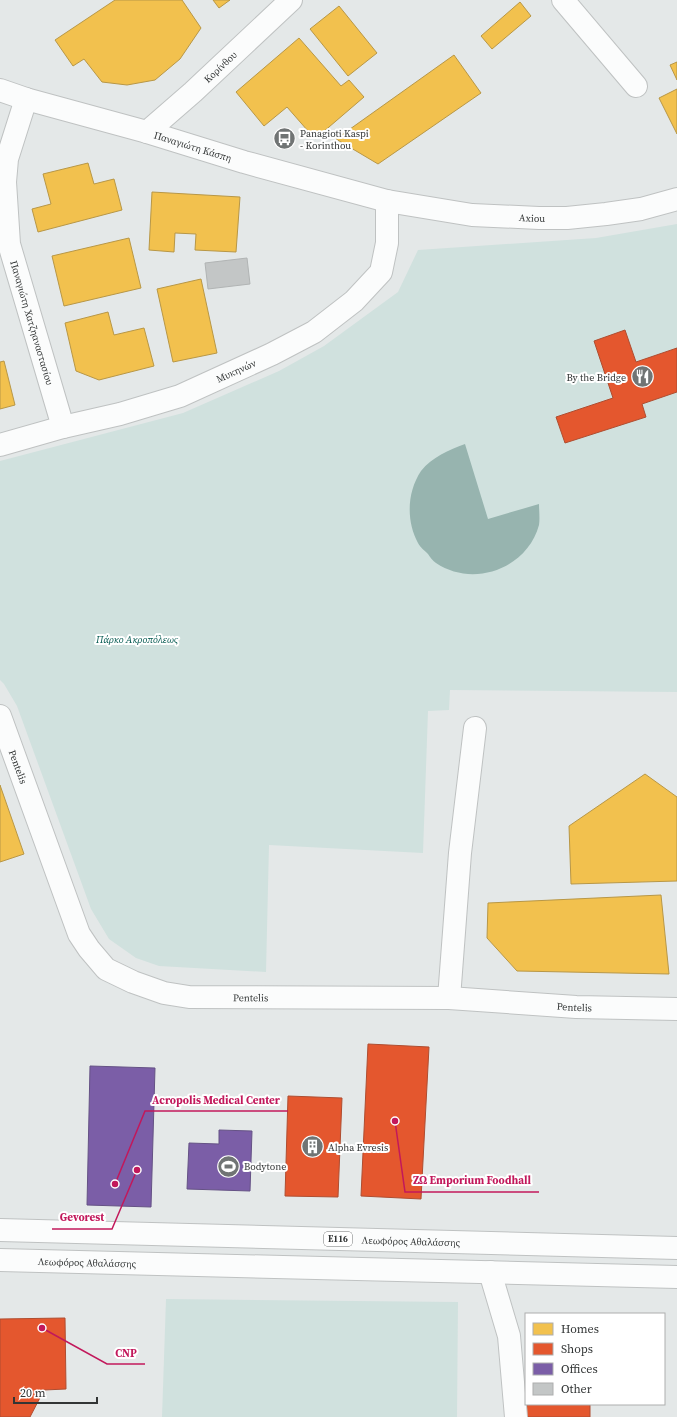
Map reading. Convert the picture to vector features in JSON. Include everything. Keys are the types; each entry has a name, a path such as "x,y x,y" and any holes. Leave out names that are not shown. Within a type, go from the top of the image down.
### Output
{"street":[{"name":"Κορίνθου","path":"147,132 193,92 291,0"},
{"path":"563,0 636,86"},
{"name":"Παναγιώτη Κάσπη","path":"0,90 26,99 147,132 244,162 387,201"},
{"name":"Παναγιώτη Χατζηαναστασίου","path":"26,99 7,159 4,244 63,427"},
{"name":"Axiou","path":"387,201 472,215 567,218 641,209 677,199"},
{"name":"Μυκηνών","path":"0,445 63,427 120,414 180,396 272,354 314,332 354,301 381,272 387,242 387,201"},
{"name":"Pentelis","path":"0,716 79,934 88,949 106,969 133,982 164,993 189,996 449,998 576,1007 677,1009"},
{"path":"449,998 460,853 475,728"},
{"name":"Λεωφόρος Αθαλάσσης","path":"0,1230 677,1248"},
{"name":"Λεωφόρος Αθαλάσσης","path":"0,1260 677,1277"},
{"path":"490,1272 510,1336 516,1417"}],"green space":[{"name":"Πάρκο Ακροπόλεως","path":"677,224 677,692 450,690 449,710 428,711 423,853 269,845 266,972 159,966 136,958 109,939 91,909 17,706 0,680 0,461 183,413 279,371 324,346 398,292 418,250 596,238"},
{"path":"166,1299 458,1302 457,1417 162,1417"}],"shaded area":[{"path":"465,444 488,519 539,504 539,525 533,540 523,553 511,563 497,570 482,574 466,574 451,570 435,562 418,543 411,525 411,497 416,479 421,471 430,462 447,451"}],"building: Homes":[{"path":"115,0 182,0 201,28 180,59 155,80 127,85 102,82 84,59 73,66 55,40"},
{"path":"213,0 230,0 219,8"},
{"path":"520,2 531,16 492,49 481,36"},
{"path":"339,6 377,53 348,76 310,29"},
{"path":"299,38 341,86 349,80 364,97 315,139 287,107 264,126 236,92"},
{"path":"454,55 481,93 378,164 336,139"},
{"path":"677,62 677,80 670,65"},
{"path":"677,89 677,134 659,98"},
{"path":"88,163 94,184 114,179 122,210 38,232 32,209 51,204 43,174"},
{"path":"152,192 240,197 236,252 195,250 196,234 175,233 174,252 149,250"},
{"path":"129,238 141,288 64,306 52,256"},
{"path":"201,279 217,353 173,362 157,289"},
{"path":"108,312 114,335 144,328 154,366 99,380 76,371 65,323"},
{"path":"4,361 15,405 0,409 0,362"},
{"path":"645,774 677,797 677,881 571,884 569,826"},
{"path":"0,785 24,854 0,862"},
{"path":"661,895 669,974 517,971 487,938 488,903"}],"building: Shops":[{"name":"By the Bridge","path":"625,330 636,362 677,348 677,392 642,404 646,417 565,443 556,417 613,398 594,341"},
{"path":"368,1044 429,1047 421,1199 361,1196"},
{"name":"Alpha Evresis","path":"288,1096 342,1098 338,1197 285,1196"},
{"path":"65,1318 66,1389 44,1390 30,1417 0,1417 0,1319"},
{"path":"527,1405 590,1405 590,1417 526,1417"}],"building: Offices":[{"path":"90,1066 155,1068 151,1207 87,1205"},
{"path":"219,1130 252,1131 250,1191 187,1189 189,1143 219,1144"}],"building: Other":[{"path":"247,258 250,284 208,289 205,263"}],"place":[{"name":"Panagioti Kaspi - Korinthou","path":"284,139"},
{"name":"By the Bridge","path":"642,377"},
{"name":"ΖΩ Emporium Foodhall","path":"395,1121"},
{"name":"Alpha Evresis","path":"313,1147"},
{"name":"Bodytone","path":"229,1166"},
{"name":"Gevorest","path":"137,1170"},
{"name":"Acropolis Medical Center","path":"115,1184"},
{"name":"CNP","path":"42,1328"}]}
